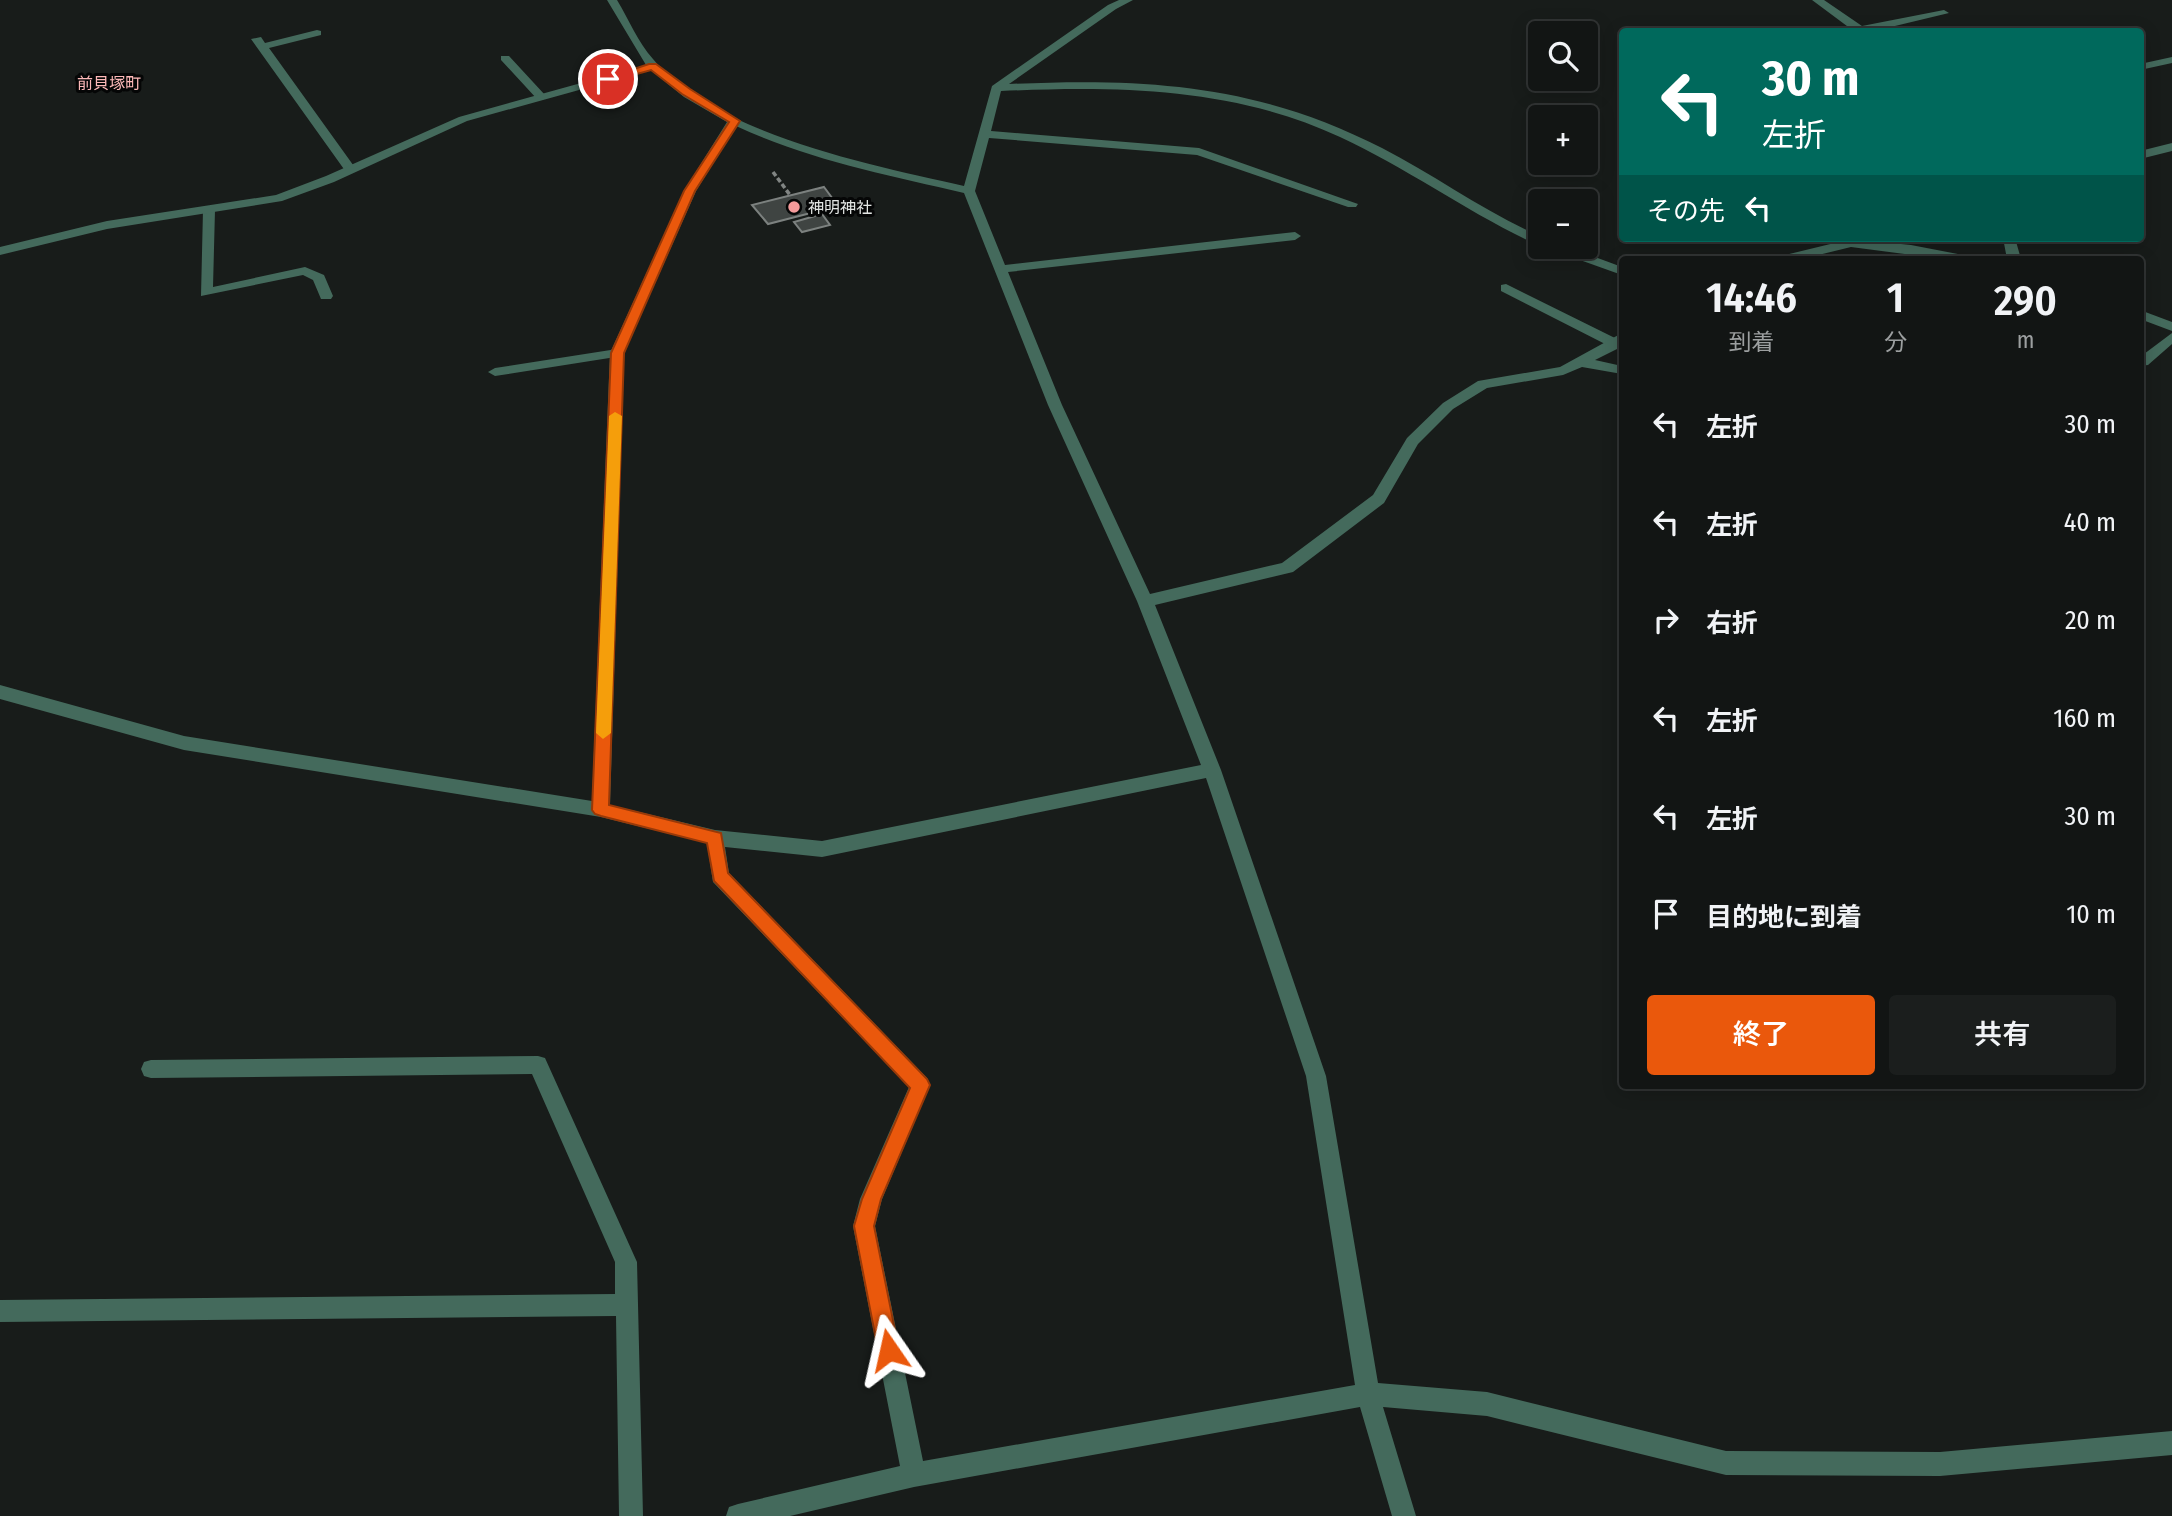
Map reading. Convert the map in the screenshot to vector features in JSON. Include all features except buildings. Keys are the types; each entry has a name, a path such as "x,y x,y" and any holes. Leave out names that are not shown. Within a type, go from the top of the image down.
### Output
{"street":[{"path":"612,0 653,66 686,92 734,121 811,152 969,191"},
{"path":"1128,0 996,88 969,191 1055,405 1145,601 1212,769 1316,1076 1368,1394 1404,1516"},
{"path":"1817,0 1858,28"},
{"path":"1876,28 1944,13"},
{"path":"317,33 260,43 351,169"},
{"path":"505,58 541,97"},
{"path":"2144,65 2172,60"},
{"path":"0,251 107,225 278,198 351,169 463,118 653,66"},
{"path":"996,88 1090,83 1195,90 1258,101 1343,132 1528,234"},
{"path":"601,810 617,353 690,191 734,121"},
{"path":"983,134 1199,152 1352,204"},
{"path":"2144,154 2172,147"},
{"path":"209,210 206,293 305,271 319,278 326,296"},
{"path":"1000,269 1296,236"},
{"path":"1798,256 1851,243 1911,248 1949,256"},
{"path":"1590,259 1619,270"},
{"path":"1506,288 1619,341"},
{"path":"2144,316 2172,327"},
{"path":"2144,361 2172,337"},
{"path":"1145,601 1287,568 1379,499 1412,441 1448,406 1483,384 1563,371 1619,341"},
{"path":"495,372 617,353"},
{"path":"1580,362 1619,369"},
{"path":"0,692 184,743 601,810 715,838 822,849 1212,769"},
{"path":"715,838 720,876 920,1085 871,1199 864,1226 914,1475"},
{"path":"151,1069 538,1065 626,1262 631,1516"},
{"path":"0,1311 627,1305"},
{"path":"738,1516 914,1475 1368,1394 1487,1404 1726,1463 1940,1464 2172,1443"}],"slow traffic":[{"path":"603,733 615,416"}],"place":[{"name":"神明神社","path":"794,207"}],"district":[{"name":"前貝塚町","path":"109,83"}],"route":[{"path":"608,79 653,66 686,92 734,121 690,191 617,353 601,810 715,838 720,876 920,1085 871,1199 864,1226 889,1350"}]}
